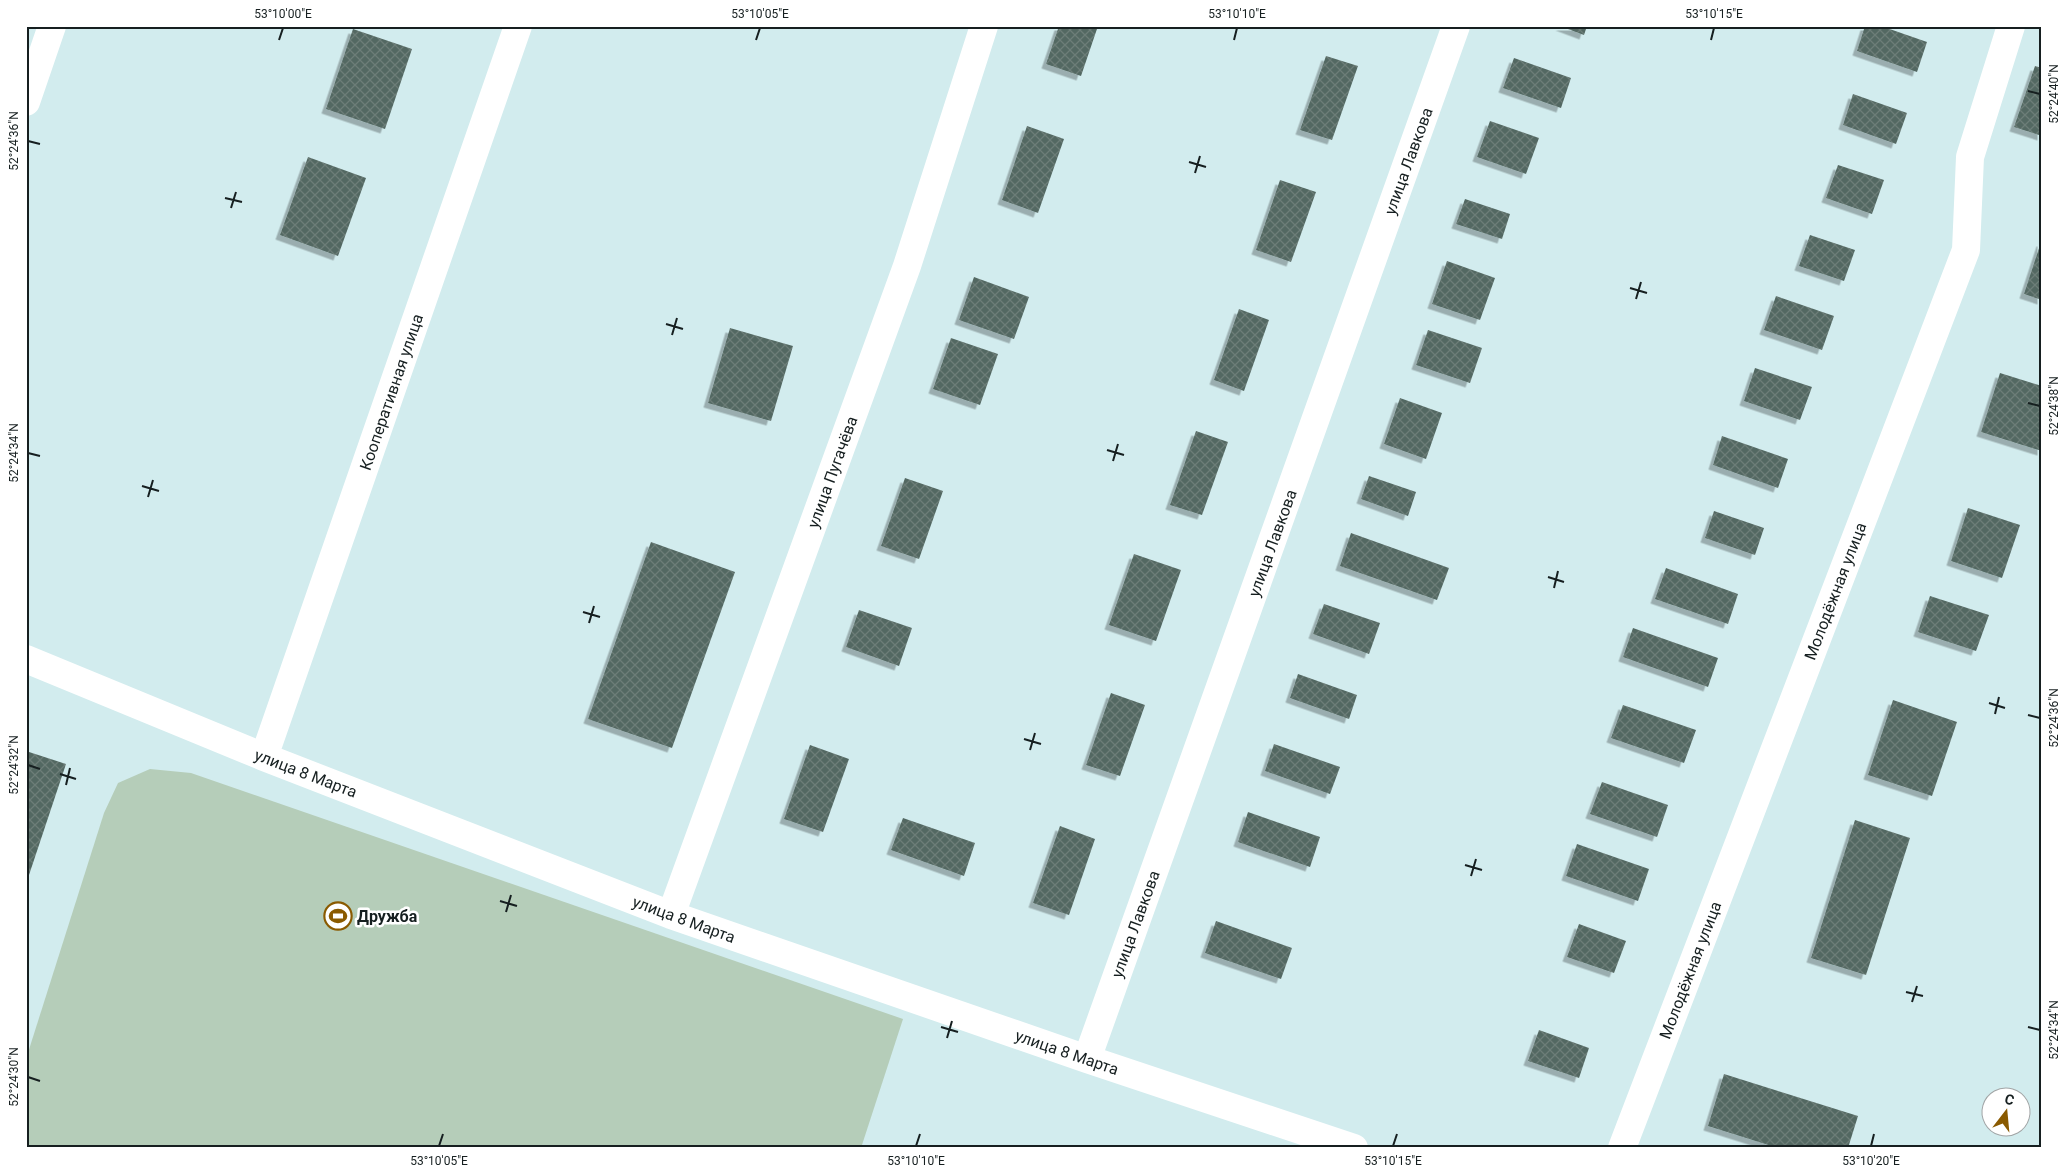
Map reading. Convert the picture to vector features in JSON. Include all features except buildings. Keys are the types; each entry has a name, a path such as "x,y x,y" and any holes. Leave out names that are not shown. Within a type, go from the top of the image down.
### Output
{"street":[{"path":"26,102 52,26"},
{"name":"Кооперативная улица","path":"264,757 518,26"},
{"name":"улица Пугачёва","path":"671,915 907,266 984,26"},
{"name":"улица Лавкова","path":"1087,1059 1456,26"},
{"name":"Молодёжная улица","path":"1622,1148 1966,250 1970,157 2011,26"},
{"name":"улица 8 Марта","path":"26,658 264,757 671,915 1087,1059 1354,1148"}],"green space":[{"name":"Дружба","path":"150,769 191,773 903,1019 861,1148 26,1148 26,1059 104,813 118,783"}],"place":[{"name":"Дружба","path":"338,916"}]}
